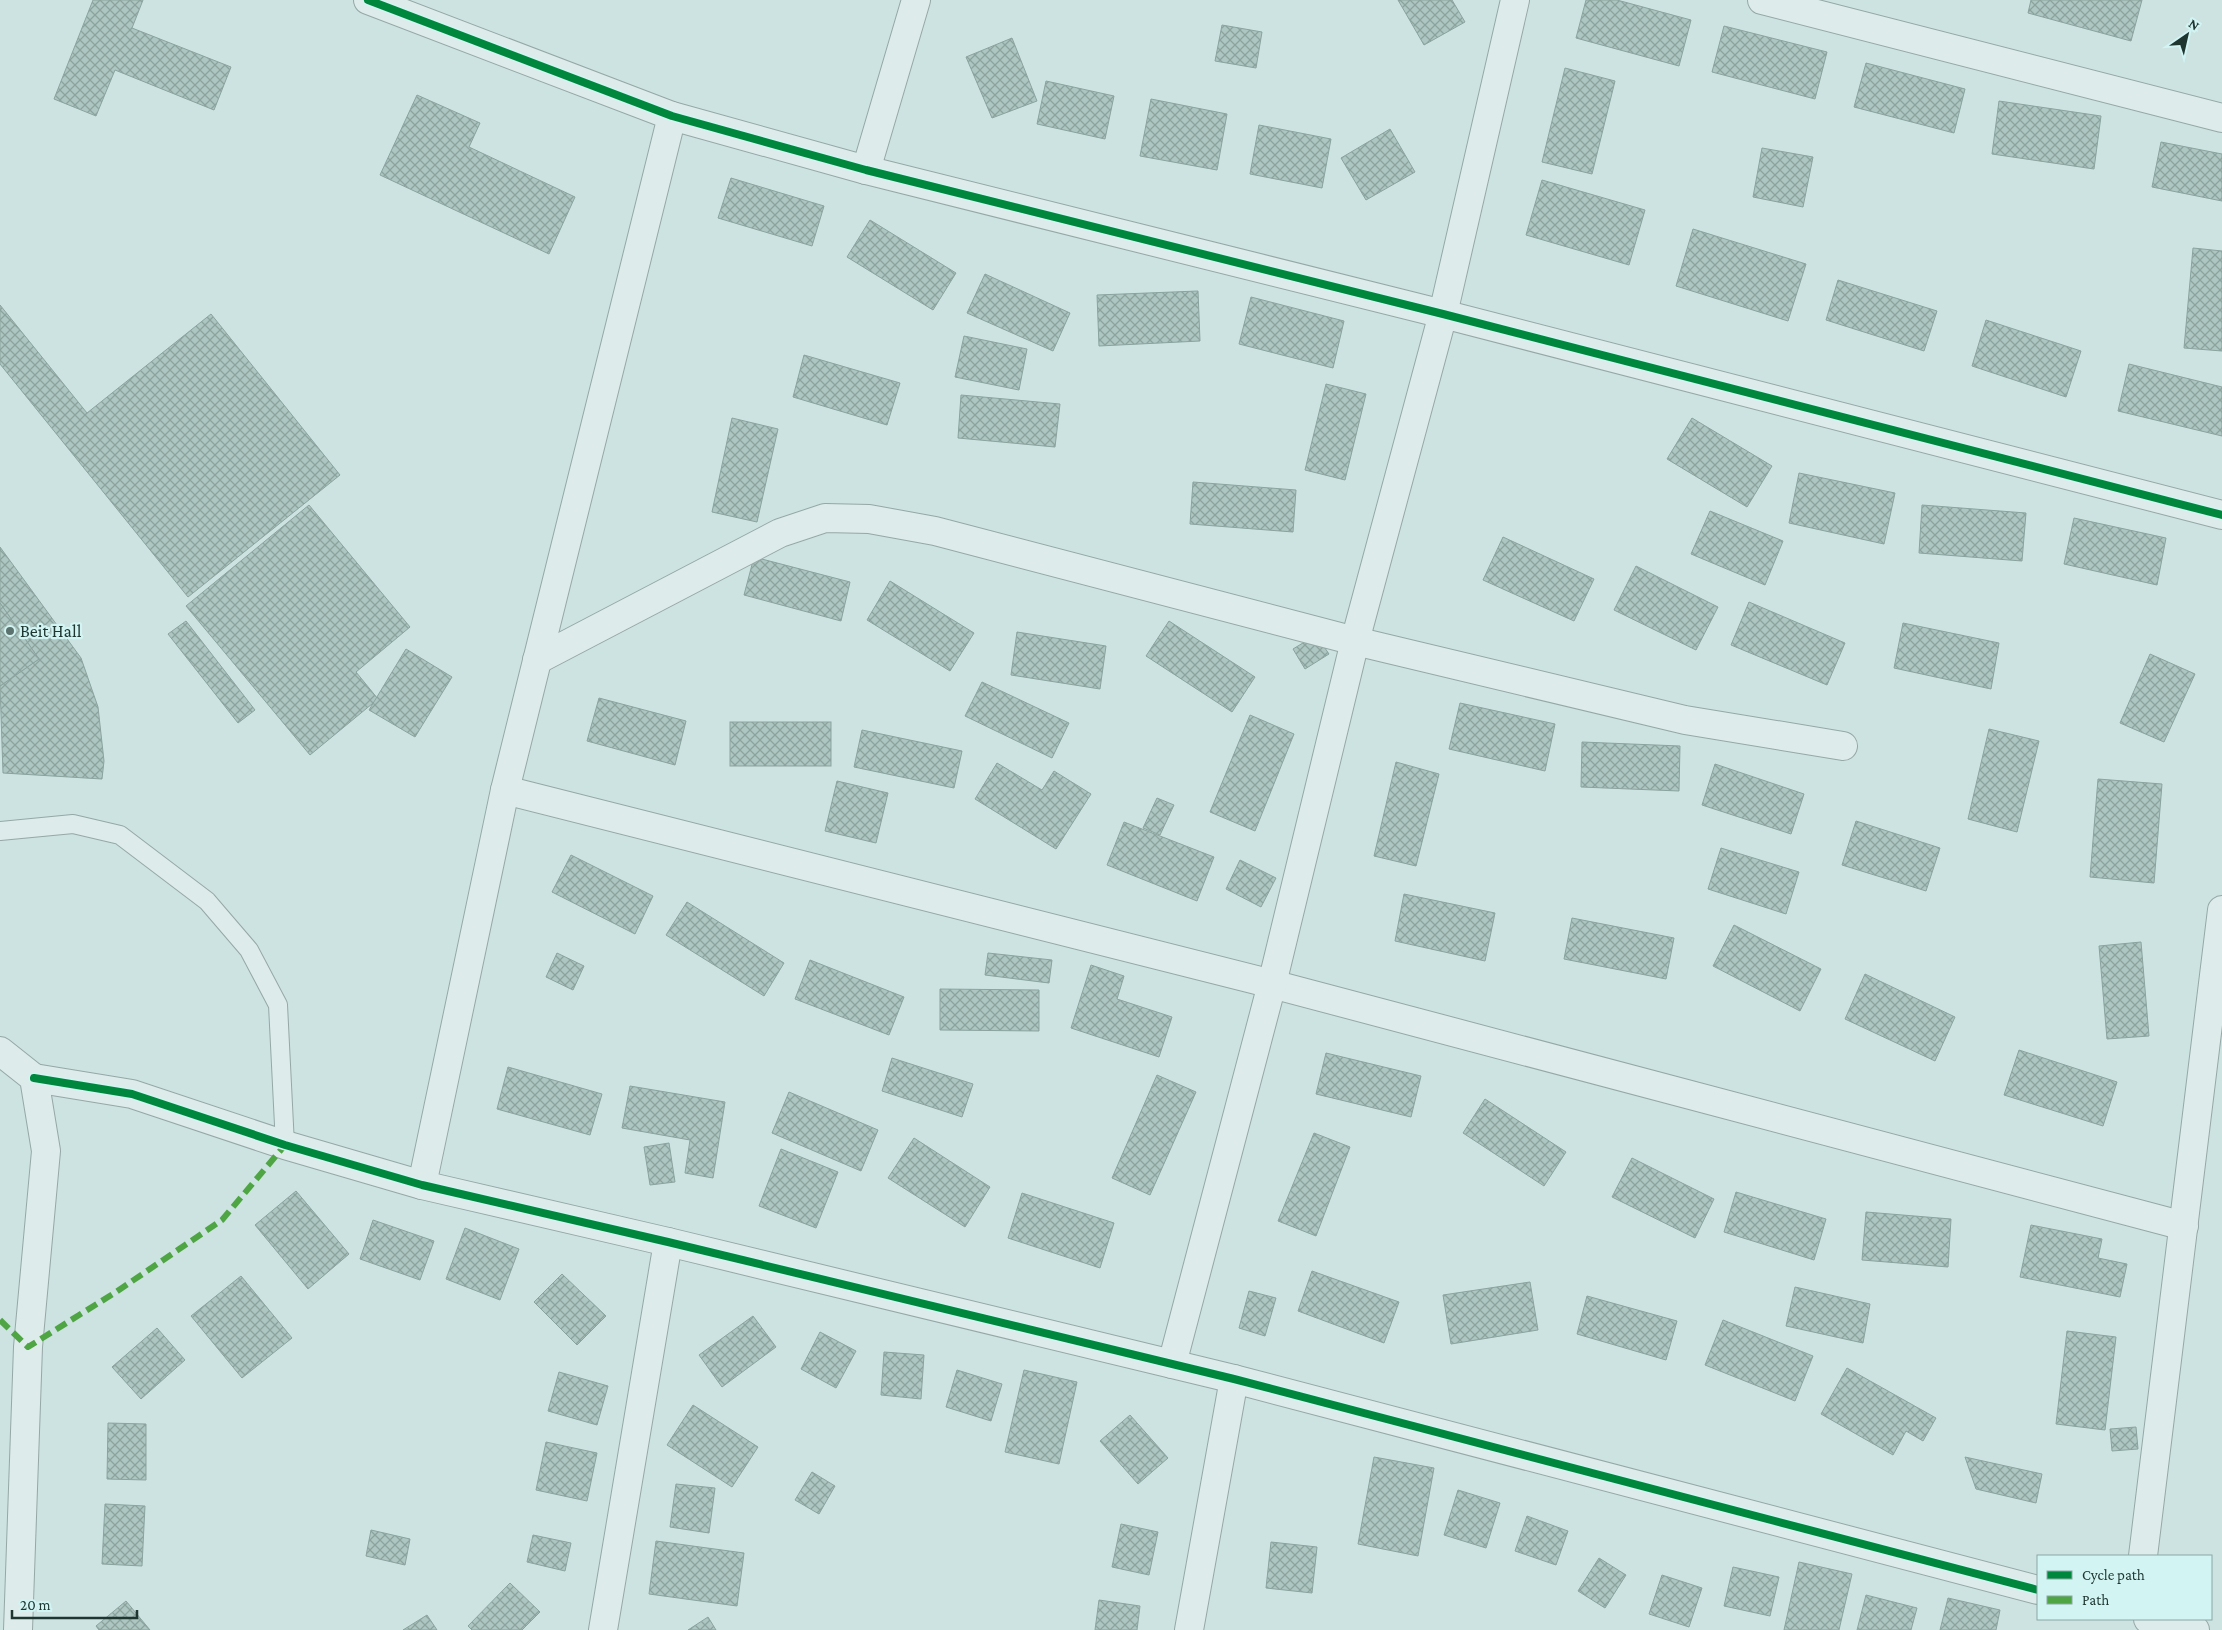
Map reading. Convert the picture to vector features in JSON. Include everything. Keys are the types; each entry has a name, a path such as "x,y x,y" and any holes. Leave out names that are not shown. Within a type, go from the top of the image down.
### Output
{"street":[{"path":"368,0 672,116 866,170 1443,314 2222,515"},
{"path":"866,170 916,0"},
{"path":"1172,1364 1272,984 1355,641 1443,314 1515,0"},
{"path":"1762,0 2222,118"},
{"path":"422,1185 504,790 672,116"},
{"path":"537,660 780,533 825,518 869,519 935,531 1355,641 1685,720 1842,746"},
{"path":"504,790 1272,984 2184,1226"},
{"path":"2143,1555 2222,910"},
{"path":"0,1051 34,1078 132,1094 285,1145 422,1185 668,1242 1234,1379 2037,1590"},
{"path":"18,1630 28,1347 46,1151 34,1078"},
{"path":"603,1630 668,1242"},
{"path":"1189,1630 1234,1379"},
{"path":"2152,1620 2195,1630"}],"lane":[{"path":"0,831 73,824 120,835 207,901 249,950 278,1005 285,1145"}],"building":[{"path":"93,0 143,0 132,28 231,67 214,110 115,70 96,116 54,99"},
{"path":"1398,0 1452,0 1465,22 1424,45"},
{"path":"1586,0 1617,0 1691,20 1679,66 1576,38"},
{"path":"2031,0 2142,0 2131,41 2028,13"},
{"path":"1222,25 1262,32 1256,68 1215,61"},
{"path":"1724,26 1827,52 1815,99 1712,72"},
{"path":"1012,38 1037,101 992,118 966,57"},
{"path":"1866,63 1965,89 1954,133 1854,107"},
{"path":"1565,68 1615,81 1592,174 1542,162"},
{"path":"1046,81 1114,96 1105,139 1037,124"},
{"path":"417,95 480,123 469,147 575,197 549,254 380,175"},
{"path":"1151,99 1227,114 1217,170 1140,156"},
{"path":"1999,101 2101,116 2094,169 1992,154"},
{"path":"1259,125 1331,139 1322,188 1250,174"},
{"path":"1390,129 1415,172 1366,200 1341,158"},
{"path":"2161,142 2222,154 2222,201 2152,187"},
{"path":"1762,148 1813,157 1803,207 1753,197"},
{"path":"731,178 824,206 812,246 718,218"},
{"path":"1542,180 1645,210 1629,265 1526,235"},
{"path":"870,220 956,273 933,310 847,257"},
{"path":"1693,229 1806,264 1788,321 1676,286"},
{"path":"2193,248 2222,251 2222,351 2184,348"},
{"path":"985,274 1070,313 1053,351 967,313"},
{"path":"1838,280 1937,311 1924,351 1826,320"},
{"path":"1198,291 1200,341 1099,346 1097,295"},
{"path":"1251,297 1344,321 1333,368 1239,344"},
{"path":"0,305 87,413 211,314 340,475 188,597 0,364"},
{"path":"1986,320 2081,351 2066,397 1972,366"},
{"path":"964,336 1027,349 1019,390 955,377"},
{"path":"804,355 900,383 887,425 793,397"},
{"path":"2129,364 2222,387 2222,436 2118,411"},
{"path":"1326,384 1366,394 1345,480 1305,470"},
{"path":"961,395 1060,404 1055,447 958,438"},
{"path":"732,418 778,429 757,522 712,512"},
{"path":"1692,418 1772,466 1747,507 1667,459"},
{"path":"1799,473 1895,493 1884,544 1789,523"},
{"path":"1193,482 1296,490 1293,532 1190,524"},
{"path":"309,505 410,627 356,672 378,699 310,755 186,606"},
{"path":"1922,505 2026,513 2022,561 1919,553"},
{"path":"1710,511 1783,541 1765,585 1691,554"},
{"path":"2074,518 2166,538 2157,585 2064,564"},
{"path":"1503,537 1594,579 1574,621 1483,580"},
{"path":"0,547 81,658 98,707 104,761 102,779 3,773 0,686 39,659 0,603"},
{"path":"754,557 850,582 841,621 744,595"},
{"path":"1636,566 1718,607 1696,650 1614,610"},
{"path":"890,581 974,633 950,671 867,620"},
{"path":"1749,602 1845,643 1827,685 1731,645"},
{"name":"Beit Hall","path":"0,603 39,659 0,686"},
{"path":"186,621 255,710 238,723 168,634"},
{"path":"1169,621 1255,677 1232,712 1146,656"},
{"path":"1903,623 1999,643 1991,689 1894,668"},
{"path":"1017,632 1106,646 1100,689 1011,675"},
{"path":"1316,635 1329,654 1305,669 1293,649"},
{"path":"406,649 452,677 415,737 369,710"},
{"path":"2150,654 2195,674 2164,742 2120,723"},
{"path":"982,682 1069,723 1052,758 965,716"},
{"path":"599,698 686,721 675,765 587,741"},
{"path":"1460,703 1555,724 1545,771 1449,749"},
{"path":"1250,715 1294,734 1255,831 1210,812"},
{"path":"730,722 831,722 831,766 730,766"},
{"path":"1989,729 2039,741 2017,832 1968,819"},
{"path":"862,730 962,751 954,788 854,767"},
{"path":"1582,742 1680,746 1679,791 1581,787"},
{"path":"1396,762 1439,774 1416,866 1374,856"},
{"path":"997,763 1042,790 1054,771 1091,794 1056,849 975,799"},
{"path":"1715,764 1804,794 1791,834 1702,805"},
{"path":"2098,779 2162,784 2154,883 2090,877"},
{"path":"837,781 888,793 876,843 825,831"},
{"path":"1157,798 1174,805 1160,835 1143,828"},
{"path":"1856,821 1940,848 1926,891 1842,865"},
{"path":"1124,822 1214,857 1197,901 1107,865"},
{"path":"1721,848 1799,872 1786,914 1708,889"},
{"path":"571,855 653,896 635,934 552,892"},
{"path":"1240,860 1276,878 1261,907 1226,889"},
{"path":"1404,894 1495,913 1485,961 1395,941"},
{"path":"687,902 784,963 764,996 666,935"},
{"path":"1572,918 1674,938 1666,979 1564,959"},
{"path":"1734,925 1821,969 1800,1011 1713,966"},
{"path":"2141,942 2149,1036 2107,1039 2099,946"},
{"path":"557,953 584,966 573,990 546,977"},
{"path":"988,953 1052,960 1049,983 985,975"},
{"path":"810,960 904,997 889,1035 795,999"},
{"path":"1091,965 1124,976 1117,999 1172,1017 1159,1057 1071,1028"},
{"path":"1865,974 1955,1017 1935,1061 1845,1019"},
{"path":"940,989 1039,990 1039,1031 940,1030"},
{"path":"2019,1050 2117,1082 2103,1126 2004,1095"},
{"path":"1326,1053 1421,1076 1411,1117 1316,1094"},
{"path":"892,1058 973,1084 962,1117 882,1091"},
{"path":"508,1067 602,1094 590,1135 497,1109"},
{"path":"1157,1075 1196,1092 1150,1195 1112,1178"},
{"path":"630,1086 725,1102 713,1178 685,1173 690,1140 622,1128"},
{"path":"789,1092 878,1130 861,1171 772,1133"},
{"path":"1485,1099 1566,1152 1544,1186 1463,1133"},
{"path":"1314,1133 1350,1147 1316,1236 1278,1221"},
{"path":"914,1138 990,1187 965,1227 888,1178"},
{"path":"669,1143 675,1182 650,1185 644,1147"},
{"path":"781,1149 838,1172 816,1228 759,1206"},
{"path":"1632,1158 1714,1199 1695,1238 1612,1197"},
{"path":"296,1191 349,1254 308,1289 255,1225"},
{"path":"1736,1192 1826,1219 1814,1260 1724,1232"},
{"path":"1022,1193 1114,1223 1100,1268 1008,1238"},
{"path":"1866,1212 1951,1219 1948,1267 1862,1260"},
{"path":"373,1220 434,1241 420,1280 360,1259"},
{"path":"2031,1225 2102,1239 2098,1258 2127,1264 2120,1297 2020,1277"},
{"path":"465,1228 519,1249 500,1300 446,1279"},
{"path":"1312,1271 1399,1302 1384,1343 1298,1311"},
{"path":"562,1274 606,1316 577,1345 534,1302"},
{"path":"241,1276 292,1338 242,1378 191,1316"},
{"path":"1530,1282 1538,1330 1451,1344 1443,1295"},
{"path":"1795,1287 1870,1304 1863,1343 1786,1326"},
{"path":"1249,1291 1276,1298 1265,1336 1239,1328"},
{"path":"1587,1296 1677,1321 1666,1360 1577,1334"},
{"path":"753,1316 776,1347 722,1387 699,1355"},
{"path":"1723,1320 1813,1356 1795,1401 1705,1365"},
{"path":"157,1328 185,1360 141,1399 112,1367"},
{"path":"2067,1331 2116,1337 2105,1430 2056,1424"},
{"path":"820,1332 856,1351 836,1388 801,1369"},
{"path":"884,1352 924,1355 921,1399 881,1395"},
{"path":"1847,1368 1936,1418 1923,1441 1906,1431 1893,1455 1821,1414"},
{"path":"957,1370 1002,1384 991,1421 946,1407"},
{"path":"1024,1370 1077,1382 1059,1464 1005,1452"},
{"path":"559,1372 608,1386 597,1425 548,1411"},
{"path":"693,1405 758,1447 732,1487 667,1445"},
{"path":"1130,1415 1168,1458 1138,1484 1100,1441"},
{"path":"108,1423 146,1424 146,1480 107,1479"},
{"path":"2136,1427 2138,1449 2112,1451 2110,1429"},
{"path":"546,1442 597,1453 587,1501 536,1490"},
{"path":"1374,1457 1434,1468 1418,1556 1358,1544"},
{"path":"1965,1457 2042,1474 2036,1503 1976,1489"},
{"path":"812,1472 835,1486 819,1514 795,1500"},
{"path":"676,1484 715,1488 709,1533 670,1527"},
{"path":"1458,1490 1500,1503 1486,1548 1444,1535"},
{"path":"105,1504 145,1506 142,1566 102,1564"},
{"path":"1527,1516 1568,1531 1556,1565 1515,1551"},
{"path":"1121,1524 1158,1532 1149,1575 1112,1567"},
{"path":"371,1530 410,1539 405,1565 366,1556"},
{"path":"533,1535 571,1543 565,1571 527,1562"},
{"path":"656,1541 744,1553 737,1606 649,1594"},
{"path":"1271,1542 1317,1547 1312,1593 1266,1588"},
{"path":"1599,1558 1626,1575 1605,1608 1578,1591"},
{"path":"1799,1562 1852,1574 1839,1630 1784,1630"},
{"path":"1733,1567 1779,1577 1770,1616 1724,1606"},
{"path":"1662,1575 1702,1588 1689,1627 1649,1614"},
{"path":"510,1583 540,1612 522,1630 472,1630 468,1626"},
{"path":"1866,1595 1917,1608 1911,1630 1857,1630"},
{"path":"1948,1598 2000,1610 1996,1630 1940,1630"},
{"path":"1099,1600 1140,1606 1137,1630 1095,1630"},
{"path":"126,1601 150,1630 99,1630 96,1626"},
{"path":"427,1615 437,1630 403,1630"},
{"path":"708,1617 716,1630 688,1630"}],"marked path":[{"path":"0,1320 28,1347 116,1292 222,1220 285,1145"}],"cycle path":[{"path":"368,0 672,116 866,170 1443,314 2222,515"},
{"path":"34,1078 132,1094 285,1145 422,1185 668,1242 1234,1379 2037,1590"}],"place":[{"name":"Beit Hall","path":"10,631"}]}
